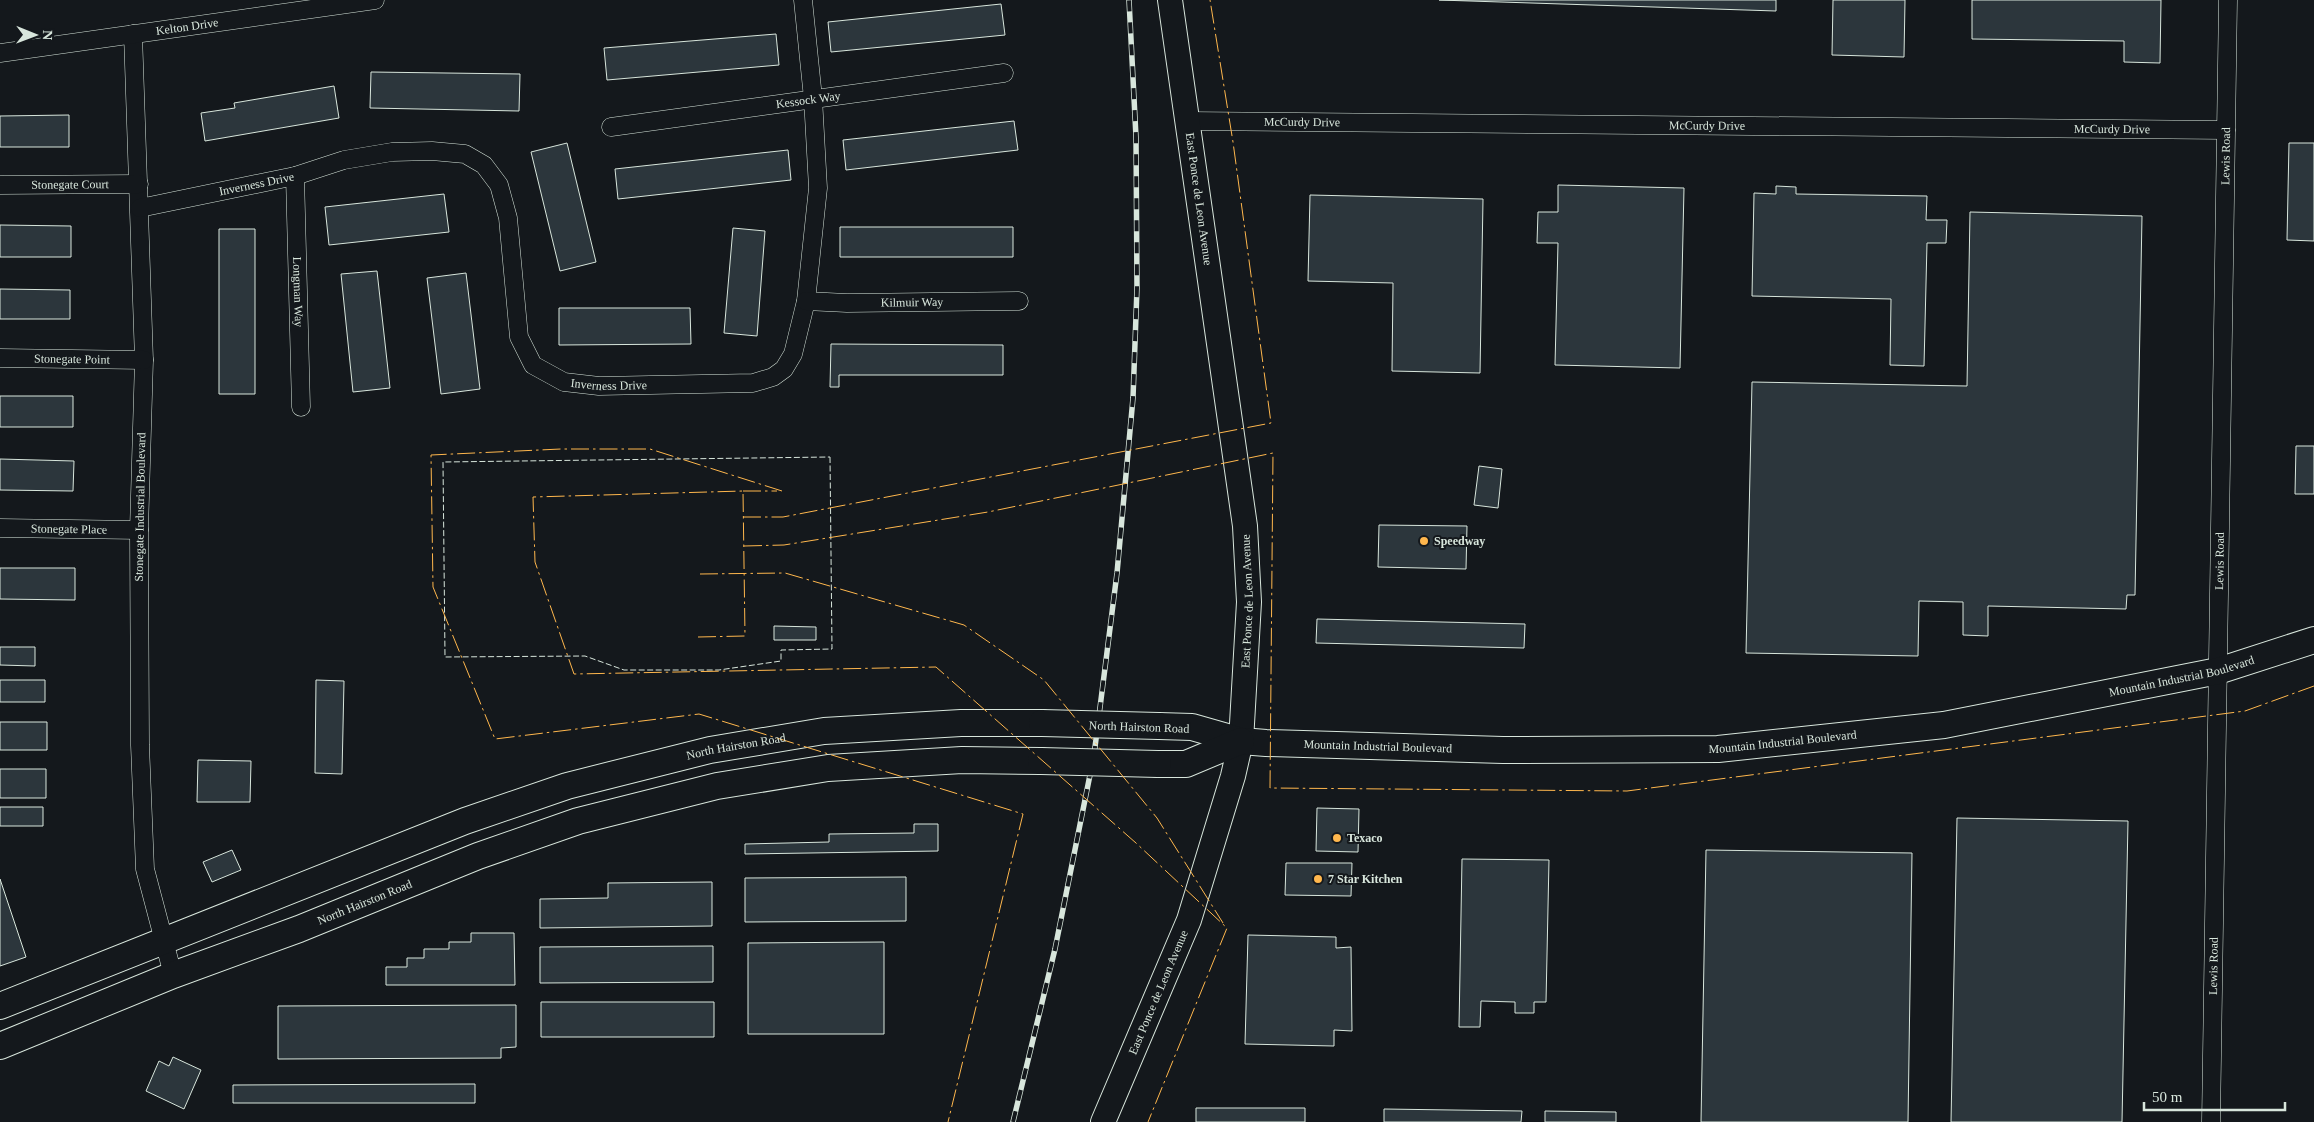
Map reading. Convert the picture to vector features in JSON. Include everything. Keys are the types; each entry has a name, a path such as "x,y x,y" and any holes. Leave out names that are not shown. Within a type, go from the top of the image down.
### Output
{"main road":[{"name":"East Ponce de Leon Avenue","path":"1103,1122 1189,920 1233,776 1241,741 1249,602 1245,526 1170,0"},
{"name":"Mountain Industrial Boulevard","path":"1241,741 1504,750 1718,749 1944,725 2218,671 2314,640"},
{"name":"North Hairston Road","path":"0,1006 465,821 567,786 710,750 824,731 961,723 1192,727 1241,741"},
{"name":"North Hairston Road","path":"0,1046 173,975 299,929 478,856 578,821 718,786 828,768 962,760 1186,764 1241,741"}],"street":[{"name":"Kelton Drive","path":"0,53 375,0"},
{"name":"Inverness Drive","path":"140,208 295,176 344,160 392,152 432,151 465,154 484,165 499,185 508,218 519,338 533,365 564,382 599,386 743,383 773,377 784,369 793,354 806,301 818,188 813,98 803,0"},
{"name":"Lewis Road","path":"2211,1122 2228,0"},
{"name":"Stonegate Industrial Boulevard","path":"133,34 144,360 139,530 140,744 145,870 173,975"},
{"name":"Kessock Way","path":"611,127 1004,73"},
{"name":"McCurdy Drive","path":"1188,121 2226,130"},
{"name":"Longman Way","path":"295,176 301,408"},
{"name":"Stonegate Court","path":"0,186 139,184"},
{"name":"Kilmuir Way","path":"806,301 847,303 1019,301"},
{"name":"Stonegate Point","path":"0,358 144,360"},
{"name":"Stonegate Place","path":"0,528 139,530"}],"building":[{"path":"1439,0 1776,0 1776,11"},
{"path":"1833,0 1905,0 1904,57 1832,55"},
{"path":"1972,0 2161,0 2160,63 2124,62 2124,41 1972,39"},
{"path":"1001,4 1005,35 831,52 828,22"},
{"path":"776,34 779,65 607,80 604,48"},
{"path":"371,72 520,74 519,111 370,108"},
{"path":"334,86 339,118 205,141 201,113 235,108 234,103"},
{"path":"69,115 69,147 0,147 0,116"},
{"path":"1014,121 1018,150 846,170 843,140"},
{"path":"567,143 596,262 560,271 531,152"},
{"path":"2289,143 2314,143 2314,241 2287,240"},
{"path":"788,150 791,180 618,199 615,169"},
{"path":"1558,185 1684,188 1680,368 1555,365 1558,243 1537,243 1538,212 1558,212"},
{"path":"1776,186 1796,187 1796,194 1927,196 1926,220 1947,220 1946,243 1927,243 1924,366 1890,365 1891,299 1752,296 1754,193 1776,194"},
{"path":"444,194 449,232 329,245 325,207"},
{"path":"1310,195 1483,199 1480,373 1392,371 1393,283 1308,281"},
{"path":"1970,212 2142,216 2135,595 2127,595 2126,609 1988,606 1988,636 1963,635 1963,602 1919,601 1918,656 1746,653 1752,382 1967,386"},
{"path":"0,225 71,226 71,257 0,257"},
{"path":"840,227 1013,227 1013,257 840,257"},
{"path":"733,228 765,231 757,336 724,333"},
{"path":"219,229 255,229 255,394 219,394"},
{"path":"377,271 390,388 353,392 341,274"},
{"path":"466,273 480,389 441,394 427,278"},
{"path":"0,289 70,290 70,319 0,319"},
{"path":"559,308 690,308 691,344 559,345"},
{"path":"831,344 1003,345 1003,375 839,375 839,387 830,387"},
{"path":"0,396 73,396 73,427 0,427"},
{"path":"2296,446 2314,446 2314,494 2295,494"},
{"path":"0,459 74,461 73,491 0,490"},
{"path":"1479,466 1502,469 1498,508 1474,505"},
{"path":"1379,525 1467,526 1466,569 1378,567"},
{"path":"0,568 75,568 75,600 0,599"},
{"path":"1317,619 1525,624 1524,648 1316,643"},
{"path":"774,626 816,627 816,640 774,640"},
{"path":"0,647 35,647 35,666 0,665"},
{"path":"0,680 45,680 45,702 0,702"},
{"path":"316,680 344,681 342,774 315,773"},
{"path":"0,722 47,722 47,750 0,750"},
{"path":"198,760 251,761 250,802 197,802"},
{"path":"0,769 46,769 46,798 0,798"},
{"path":"0,807 43,807 43,826 0,826"},
{"name":"Texaco","path":"1317,808 1359,809 1358,852 1316,851"},
{"path":"1957,818 2128,821 2122,1122 1951,1122"},
{"path":"914,824 938,824 938,851 745,854 745,844 829,842 829,834 914,833"},
{"path":"232,850 241,870 212,882 203,862"},
{"path":"1706,850 1912,853 1908,1122 1701,1122"},
{"path":"1462,859 1549,860 1546,1002 1534,1002 1534,1013 1515,1013 1515,1002 1481,1001 1480,1027 1459,1027"},
{"name":"7 Star Kitchen","path":"1286,863 1352,863 1351,896 1285,895"},
{"path":"906,877 906,921 745,922 745,878"},
{"path":"0,879 26,957 0,966"},
{"path":"712,882 712,926 540,928 540,899 608,898 608,883"},
{"path":"471,933 514,933 515,985 386,985 386,967 407,967 407,958 424,958 424,949 449,949 449,942 471,942"},
{"path":"1248,935 1336,937 1336,948 1351,947 1352,1031 1334,1030 1334,1046 1245,1044"},
{"path":"884,942 884,1034 748,1034 748,943"},
{"path":"713,946 713,982 540,983 540,947"},
{"path":"541,1002 714,1002 714,1037 541,1037"},
{"path":"516,1005 516,1047 501,1048 501,1058 278,1059 278,1006"},
{"path":"173,1057 201,1070 184,1109 146,1091 159,1061 169,1066"},
{"path":"475,1084 475,1103 233,1103 233,1085"},
{"path":"1196,1108 1305,1108 1305,1122 1196,1122"},
{"path":"1384,1109 1522,1111 1521,1122 1384,1122"},
{"path":"1545,1111 1616,1112 1616,1122 1545,1122"}],"railway":[{"path":"1013,1122 1055,949 1094,755 1117,573 1133,398 1137,288 1136,137 1129,0"}],"fence":[{"path":"830,457 832,649 781,650 781,661 719,670 624,670 585,656 445,657 443,462 830,457"}],"power":[{"path":"743,517 783,517 1271,423 1233,142 1210,0"},
{"path":"782,491 650,449 561,449 431,455 433,587 495,739 699,714 1023,814 948,1122"},
{"path":"744,546 784,545 988,512 1273,453 1270,788 1627,791 2245,711 2314,686"},
{"path":"743,491 777,491"},
{"path":"698,637 745,636 743,491 533,497 535,562 574,674 936,667 1136,843 1227,928 1148,1122"},
{"path":"700,574 785,573 964,625 1044,680 1157,818 1223,923"}],"place":[{"name":"Speedway","path":"1424,541"},
{"name":"Texaco","path":"1337,838"},
{"name":"7 Star Kitchen","path":"1318,879"}]}
